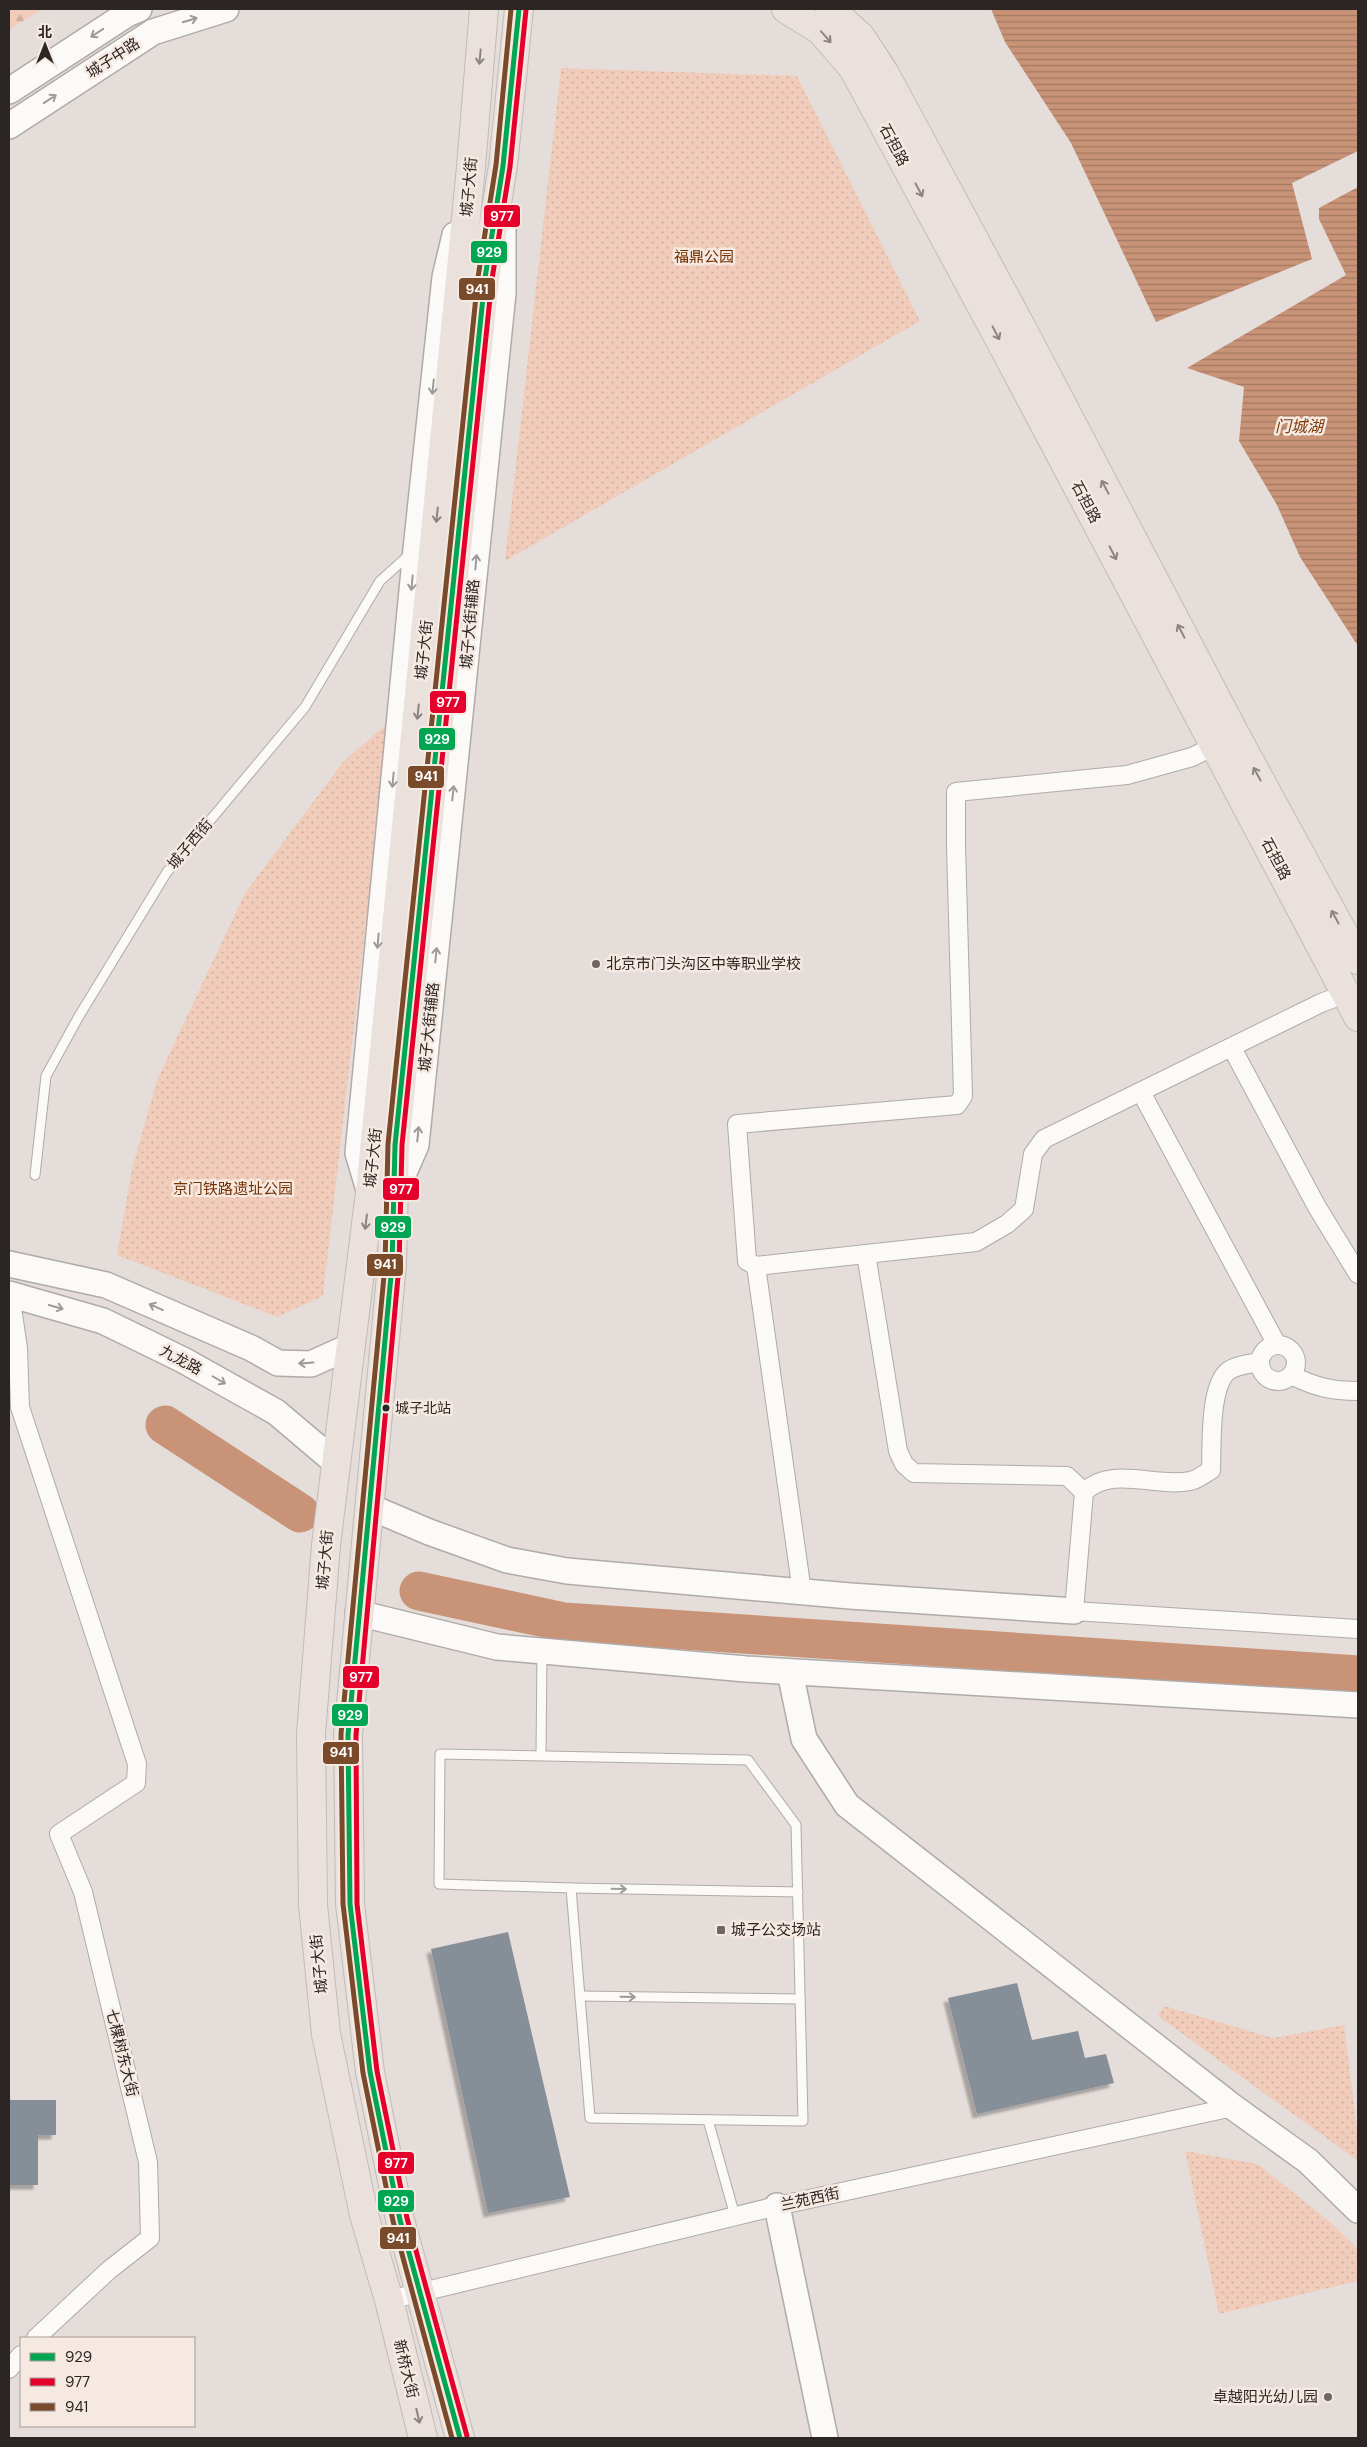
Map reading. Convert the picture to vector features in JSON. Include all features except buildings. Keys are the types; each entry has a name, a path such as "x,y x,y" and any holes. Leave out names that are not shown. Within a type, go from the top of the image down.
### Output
{"main road":[{"name":"城子大街","path":"419,2293 400,2220 370,2072 350,1904 348,1735 392,1265 382,1194 484,9"},
{"name":"城子大街","path":"389,2300 364,2215 326,2034 313,1904 311,1734 326,1545 351,1346 382,1194 395,1145 485,278 503,166 519,9"},
{"name":"石担路","path":"786,9 820,30 853,68 1225,740 1358,960"},
{"name":"石担路","path":"830,9 862,37 885,74 1024,332 1225,740 1352,1005"},
{"path":"419,2293 460,2438"},
{"name":"新桥大街","path":"389,2300 423,2438"}],"street":[{"name":"城子中路","path":"9,91 127,14 139,9"},
{"name":"城子中路","path":"9,126 153,32 226,9"},
{"path":"382,1194 358,1153 416,549 445,277 471,167"},
{"path":"1225,740 1192,757 1127,775 956,792 963,1096 957,1105 737,1124 747,1261 756,1266 976,1242 1007,1224 1024,1209 1033,1154 1044,1139 1321,1003 1352,1005"},
{"path":"1232,1048 1317,1207 1358,1274"},
{"path":"1141,1092 1277,1345"},
{"path":"866,1254 898,1451 904,1464 914,1473 1067,1476 1084,1492"},
{"path":"9,1264 106,1285 251,1348 278,1363 311,1364 351,1346"},
{"path":"756,1266 802,1592"},
{"name":"九龙路","path":"9,1294 103,1321 183,1360 276,1412 335,1462"},
{"name":"七棵树东大街","path":"9,1294 18,1348 20,1407 137,1764 136,1783 59,1834 83,1892 148,2162 150,2238 109,2270 37,2337"},
{"path":"1277,1345 1289,1348 1296,1358 1291,1375 1281,1380 1269,1378 1262,1370 1260,1362 1266,1349 1277,1345"},
{"path":"1074,1611 1084,1492 1094,1483 1108,1479 1191,1482 1210,1470 1218,1388 1227,1372 1242,1365 1260,1362"},
{"path":"1291,1375 1333,1391 1358,1391"},
{"path":"370,1506 429,1532 507,1560 567,1571 802,1592 1358,1629"},
{"path":"358,1613 497,1647 790,1672 1358,1705"},
{"path":"790,1672 804,1739 847,1804 1233,2107 1308,2161 1358,2210"},
{"name":"兰苑西街","path":"389,2300 777,2206 1233,2107"},
{"path":"777,2206 825,2438"},
{"path":"9,2369 20,2356"}],"lane":[{"name":"城子西街","path":"35,1174 46,1076 79,1016 167,872 305,707 380,581 416,549"},
{"path":"540,1755 542,1651"},
{"path":"571,1888 590,2118 803,2121 798,1892 796,1825 748,1760 440,1754 439,1884 798,1892"},
{"path":"580,1996 800,1999"},
{"path":"708,2120 734,2216"}],"green space":[{"path":"9,9 42,9 9,30"},
{"name":"福鼎公园","path":"561,68 797,76 920,321 505,561"},
{"name":"京门铁路遗址公园","path":"389,722 323,1296 277,1317 117,1255 132,1169 157,1080 245,893 343,762"},
{"path":"1164,2006 1273,2038 1344,2025 1358,2137 1358,2161 1158,2016"},
{"path":"1185,2151 1258,2164 1329,2221 1358,2249 1358,2281 1219,2314"}],"water":[{"path":"991,9 1358,9 1358,151 1292,183 1312,259 1156,322 1071,143 1005,42"},
{"name":"门城湖","path":"1358,187 1358,646 1300,557 1277,505 1239,441 1244,387 1187,368 1346,275 1319,219 1319,208"}],"waterway":[{"path":"165,1425 300,1513"},
{"path":"419,1591 564,1622 1358,1675"}],"transit line":[{"name":"941","path":"452,2438 393,2221 363,2073 343,1904 341,1734 385,1265 388,1144 478,277 496,165 511,9"},
{"name":"929","path":"460,2438 400,2220 370,2072 350,1904 348,1735 392,1265 395,1145 485,278 503,166 519,9"},
{"name":"977","path":"467,2436 407,2218 377,2071 357,1904 356,1735 399,1266 402,1145 492,279 510,167 526,10"}],"place":[{"name":"北京市门头沟区中等职业学校","path":"596,964"},
{"name":"城子北站","path":"386,1408"},
{"name":"城子公交场站","path":"721,1930"},
{"name":"卓越阳光幼儿园","path":"1328,2397"}]}
